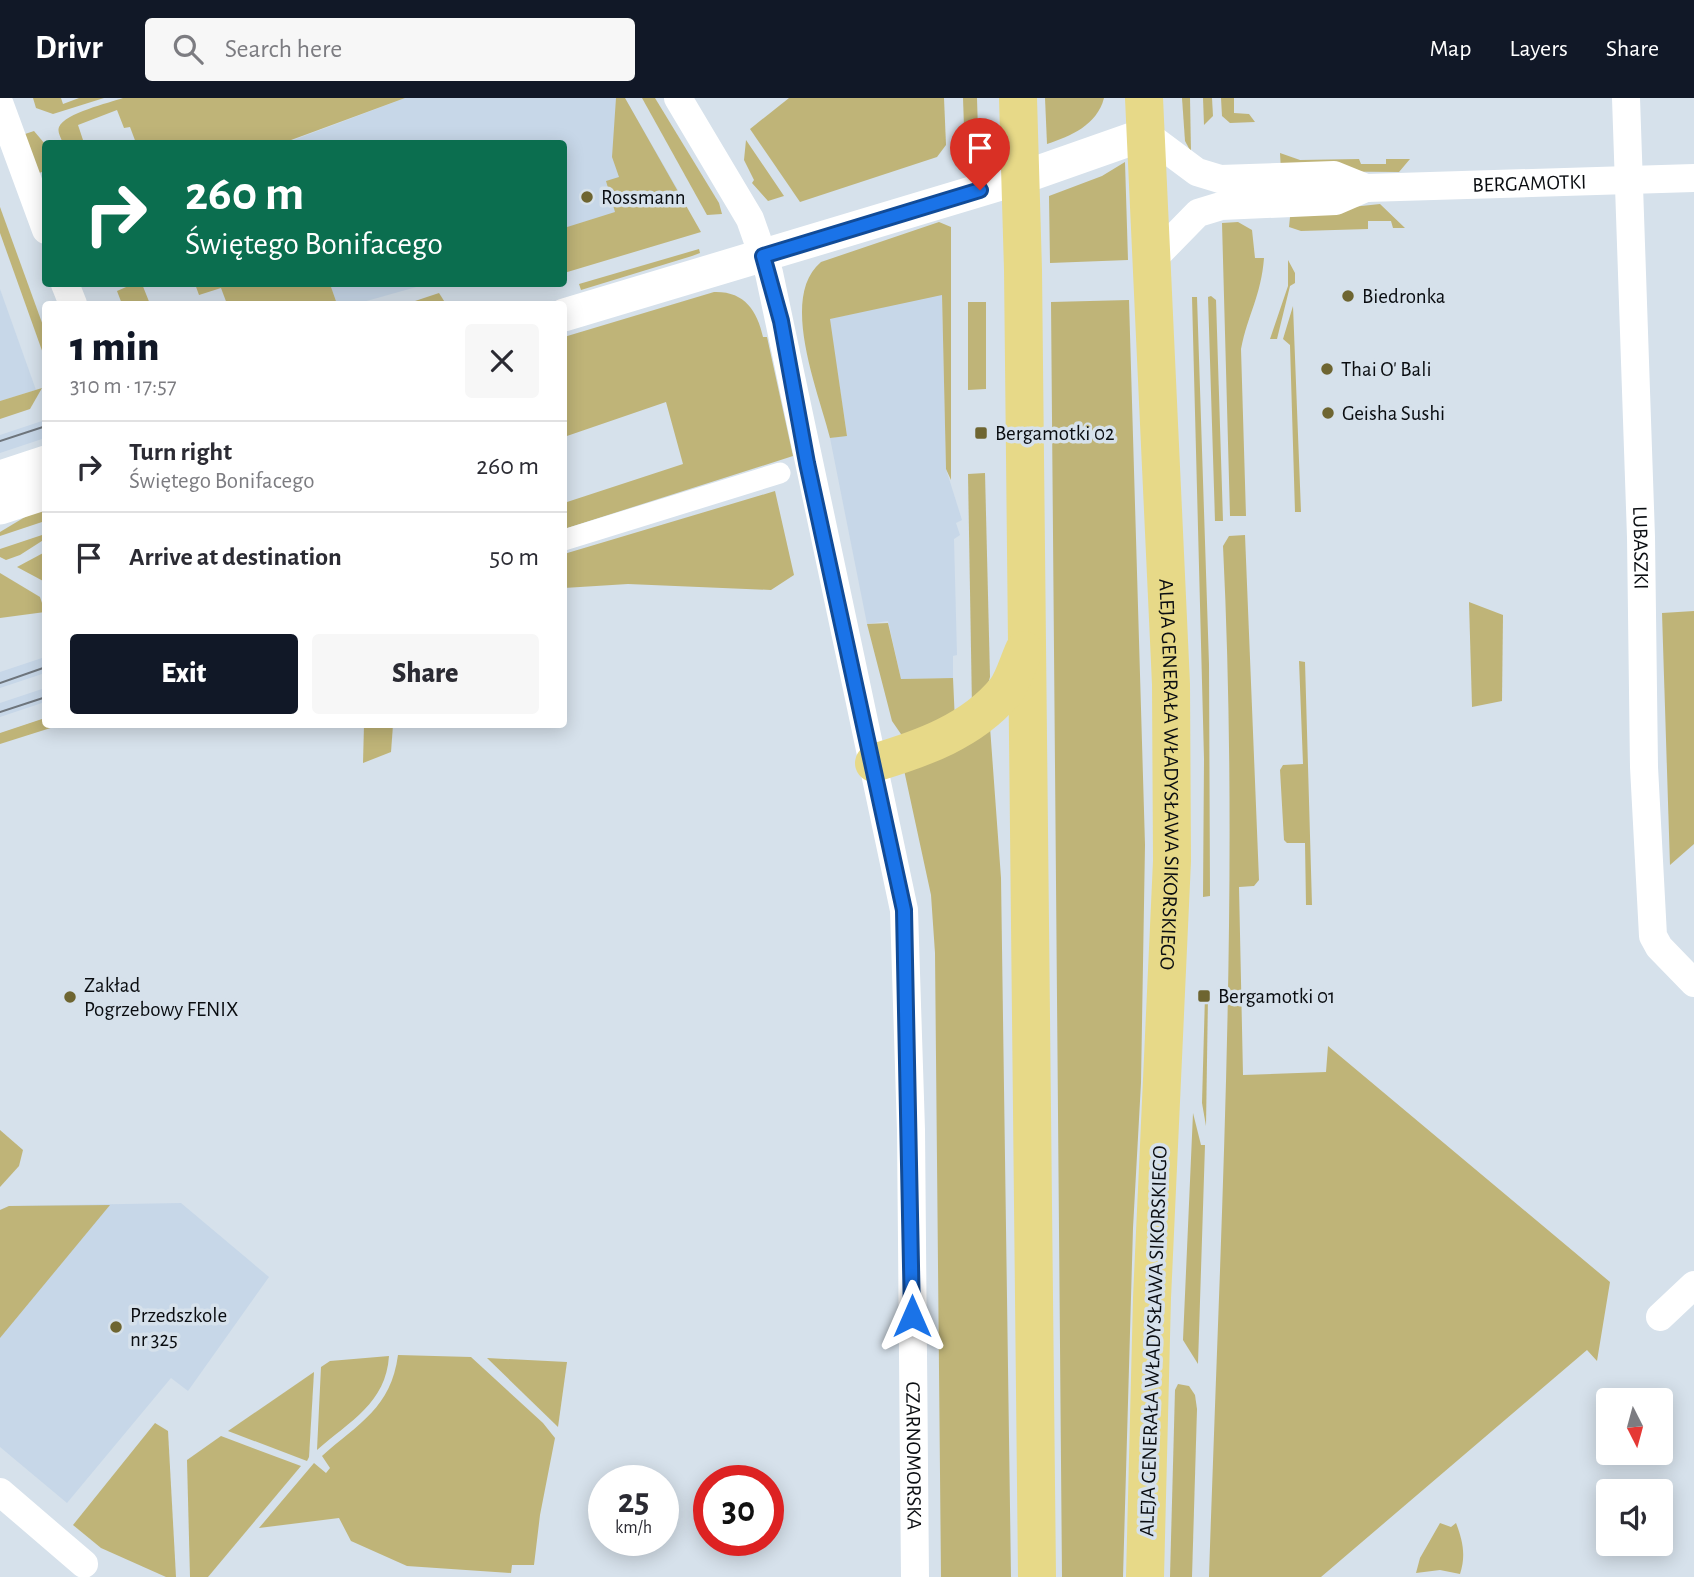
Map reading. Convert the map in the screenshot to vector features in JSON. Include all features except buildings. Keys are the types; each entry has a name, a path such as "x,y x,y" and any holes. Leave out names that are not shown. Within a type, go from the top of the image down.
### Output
{"main road":[{"path":"1018,98 1038,1577"},
{"name":"ALEJA GENERAŁA WŁADYSŁAWA SIKORSKIEGO","path":"1144,1577 1152,1298 1172,861 1171,684 1145,116"},
{"path":"874,763 923,749 980,714 1006,689 1027,645"}],"street":[{"name":"CZARNOMORSKA","path":"678,98 750,219 763,256 785,339 807,463 904,910 907,960 915,1577"},
{"name":"LUBASZKI","path":"1626,98 1641,537 1644,767 1653,936 1659,947 1694,983"},
{"path":"0,106 42,219"},
{"path":"567,314 1021,178 1145,116"},
{"name":"BERGAMOTKI","path":"1145,116 1197,172 1220,179 1334,175 1366,188"},
{"name":"BERGAMOTKI","path":"1152,260 1198,213 1221,206 1336,201 1366,188 1694,178"},
{"path":"0,477 42,463"},
{"path":"567,539 780,473"},
{"path":"0,508 42,494"},
{"path":"1660,1317 1694,1285"},
{"path":"0,1492 84,1564"}],"shaded area":[{"path":"33,98 61,98 63,104 79,98 104,98 53,114 36,108"},
{"path":"123,98 405,98 291,140 135,140 130,127 124,128 117,110 78,125 83,140 62,140 58,131 63,122"},
{"path":"405,98 625,98 678,190 567,242 567,140 294,140"},
{"path":"616,98 625,98 701,232 567,272 567,227 615,212 606,181 619,177 612,157"},
{"path":"642,98 655,98 719,203 722,214 707,215"},
{"path":"789,98 944,98 946,145 937,157 800,202 750,129"},
{"path":"963,98 977,98 978,131 965,156"},
{"path":"1045,98 1104,98 1096,115 1082,128 1047,144"},
{"path":"1182,98 1190,98 1191,152 1185,141"},
{"path":"1203,98 1212,98 1213,116 1204,125"},
{"path":"1221,98 1234,98 1234,113 1249,114 1255,122 1230,123 1222,116"},
{"path":"34,131 42,140 42,172 39,173 22,135"},
{"path":"746,140 784,196 768,201 752,183 754,180 744,160"},
{"path":"1280,153 1300,160 1359,159 1361,164 1386,164 1386,159 1410,159 1399,172 1281,171"},
{"path":"1125,162 1128,260 1050,263 1049,196 1102,176"},
{"path":"1380,204 1405,228 1393,228 1391,221 1368,221 1368,229 1301,231 1289,227 1290,217 1296,213"},
{"path":"0,207 42,323 42,351 0,233"},
{"path":"939,222 951,227 951,480 946,469 942,295 830,319 847,436 830,438 805,345 802,320 803,298 809,278 821,262"},
{"path":"1238,222 1252,230 1255,258 1264,258 1260,283 1241,349 1246,516 1230,516 1222,223"},
{"path":"699,249 700,253 692,256 581,290 579,284"},
{"path":"1288,260 1295,273 1295,283 1290,286 1277,339 1270,339 1288,286"},
{"path":"126,287 143,287 149,301 121,301 117,291"},
{"path":"196,287 331,287 336,301 226,301 221,288 199,295"},
{"path":"331,287 416,287 367,301 336,301"},
{"path":"0,289 36,390 0,401"},
{"path":"714,292 741,299 753,311 763,337 767,337 793,456 567,528 567,502 683,464 666,402 567,436 567,336"},
{"path":"439,293 444,301 415,301"},
{"path":"942,294 946,469 962,520 956,523 960,535 954,539 957,655 953,656 953,678 901,679 888,621 867,624 830,438 847,435 829,319"},
{"path":"1192,297 1197,297 1209,664 1210,896 1203,897 1204,759"},
{"path":"1208,297 1216,300 1223,521 1215,521"},
{"path":"1129,300 1145,845 1141,1083 1133,1228 1123,1577 1062,1577 1051,302"},
{"path":"968,302 986,302 986,389 968,390"},
{"path":"1293,306 1301,512 1295,512 1290,345 1283,339"},
{"path":"42,388 30,409 0,419 0,401"},
{"path":"42,421 42,439 0,453 0,435"},
{"path":"985,473 990,677 986,691 972,707 968,474"},
{"path":"775,491 794,575 771,590 628,584 567,588 567,553"},
{"path":"42,507 42,522 0,536 0,532"},
{"path":"42,535 42,541 20,555 6,560 0,557 0,549"},
{"path":"1245,535 1259,880 1254,886 1239,887 1243,1075 1326,1072 1328,1046 1610,1282 1597,1361 1587,1350 1321,1577 1209,1577 1229,933 1228,675 1223,546 1229,536"},
{"path":"42,554 42,580 17,567"},
{"path":"0,573 40,597 42,612 0,618"},
{"path":"1469,602 1503,615 1502,701 1472,707"},
{"path":"1694,611 1694,844 1670,865 1662,613"},
{"path":"888,623 901,679 953,678 955,722 903,737 892,721 867,624"},
{"path":"42,658 42,674 0,688 0,672"},
{"path":"1299,661 1305,662 1312,905 1306,905 1305,843 1287,843 1284,840 1280,770 1283,765 1303,764"},
{"path":"42,689 42,703 0,717 0,703"},
{"path":"42,719 42,728 51,728 0,744 0,733"},
{"path":"990,727 1001,878 1011,1577 941,1577 935,953 931,895 904,770"},
{"path":"364,728 393,728 391,752 363,763"},
{"path":"1205,995 1208,996 1206,1126 1202,1103"},
{"path":"1193,1113 1201,1145 1205,1145 1198,1364 1183,1340"},
{"path":"0,1130 23,1150 19,1166 0,1187"},
{"name":"Przedszkole nr 325","path":"181,1203 269,1277 188,1391 171,1378 67,1503 0,1447 0,1210 9,1206"},
{"path":"110,1205 0,1338 0,1210 9,1206"},
{"path":"398,1355 471,1357 543,1423 555,1438 540,1515 534,1565 512,1565 511,1573 407,1566 351,1541 339,1518 259,1528 314,1463 326,1473 330,1468 322,1456 381,1402 394,1373"},
{"path":"389,1356 386,1372 374,1399 317,1450 321,1367 330,1361"},
{"path":"487,1358 567,1362 558,1427"},
{"path":"314,1372 307,1461 228,1431"},
{"path":"1178,1384 1189,1386 1195,1395 1197,1409 1192,1577 1170,1577 1175,1390"},
{"path":"155,1423 168,1431 176,1577 166,1577 101,1548 73,1525"},
{"path":"221,1436 301,1466 208,1577 190,1577 187,1460"},
{"path":"1440,1523 1451,1527 1456,1523 1463,1548 1460,1574 1440,1570 1416,1573 1420,1558"}],"tram line":[{"path":"0,441 42,427"},
{"path":"0,683 42,668"},
{"path":"0,712 42,698"}],"place":[{"name":"Rossmann","path":"587,197"},
{"name":"Biedronka","path":"1348,296"},
{"name":"Thai O' Bali","path":"1327,369"},
{"name":"Geisha Sushi","path":"1328,413"},
{"name":"Bergamotki 02","path":"981,433"},
{"name":"Bergamotki 01","path":"1204,996"},
{"name":"Zakład Pogrzebowy FENIX","path":"70,997"},
{"name":"Przedszkole nr 325","path":"116,1327"}],"route":[{"path":"912,1316 911,1130 904,910 807,463 787,348 763,256 980,190"}]}
